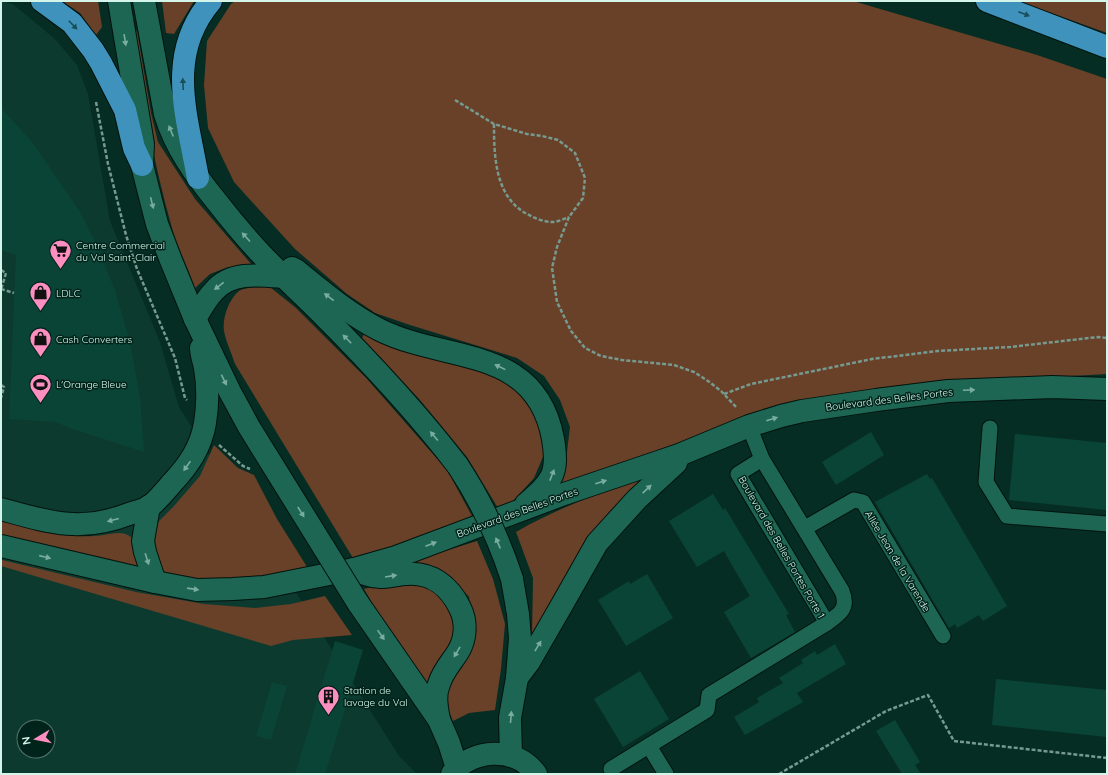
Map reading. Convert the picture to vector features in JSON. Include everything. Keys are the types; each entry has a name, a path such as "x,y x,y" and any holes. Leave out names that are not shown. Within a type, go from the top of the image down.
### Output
{"highway":[{"path":"42,1 72,23 101,63 125,110 134,148 142,165"},
{"path":"198,178 186,114 183,73 187,43 191,32 201,12 211,1"},
{"path":"987,1 1107,47"}],"street":[{"path":"119,1 143,144 142,165 157,224 199,327 230,392 358,603 439,720 449,743 454,771 466,761 477,756 488,753 500,753 511,756 526,764 536,774"},
{"path":"144,1 165,114 170,131 198,178 234,224 261,255 368,361 414,412 458,466 484,510 504,556 512,579 518,614 520,638 517,678 510,718 511,756"},
{"path":"261,255 296,270 326,295 354,315 381,330 418,344 480,359 499,366 523,381 530,388 541,403 548,422 553,443 554,471 548,484 516,512"},
{"path":"1,509 52,523 73,525 98,523 121,518 149,506 183,472 201,442 205,421 207,392 199,327 215,289 226,281 234,278 252,275 283,277"},
{"name":"Boulevard des Belles Portes","path":"4,547 148,581 197,590 264,586 354,569 396,557 516,512 679,455 744,419 781,416 836,405 955,391 1044,388 1107,389"},
{"name":"Boulevard des Belles Portes Porte 1","path":"611,769 707,710 708,695 827,623 843,610 845,598 842,591 762,459 744,419"},
{"path":"990,428 986,482 1007,516 1107,524"},
{"path":"517,678 529,662 560,610 597,543 631,504 676,463 679,455"},
{"name":"Boulevard des Belles Portes Porte 1","path":"762,459 738,474 827,623"},
{"name":"Allée Jean de la Varende","path":"805,528 854,500 863,502 942,636"},
{"path":"148,581 143,541 149,506"},
{"path":"354,569 365,575 380,577 409,573 420,574 439,581 455,598 461,610 465,633 458,652 442,674 438,685 436,701 439,720"},
{"path":"649,746 666,774"}],"path":[{"path":"94,95 100,116 108,164 131,252 175,358 185,398 189,404"},
{"path":"455,100 494,124 527,134 558,140 575,153 585,178 583,198 569,217 557,247 552,268 556,302 571,331 585,348 601,356 622,360 674,365 694,372 724,394 744,419"},
{"path":"494,124 494,154 498,174 510,200 528,215 541,220 552,222 569,217"},
{"path":"1,270 6,273 1,289 14,293"},
{"path":"724,394 751,384 872,359 938,351 1010,347 1098,337 1107,338"},
{"path":"1,385 4,386 1,398"},
{"path":"778,774 886,711 928,695 954,741 1107,758"}],"shaded area":[{"path":"1,1 13,4 55,39 77,65 88,94 110,221 160,342 179,407 399,756 417,774 1,774"},
{"path":"62,1 98,1 102,27 96,35 80,13"},
{"path":"162,1 194,1 174,34 166,33"},
{"path":"235,1 853,1 1037,55 1107,79 1107,374 921,384 730,424 558,486 566,460 570,427 560,400 544,376 517,358 375,313 347,294 295,249 234,182 208,128 204,85 207,41 231,4"},
{"path":"1018,1 1107,1 1107,33"},
{"path":"137,31 151,113 158,142 195,199 252,265 228,267 210,274 195,288 172,228 154,155 131,33"},
{"path":"270,287 296,308 367,379 447,470 472,516 397,552 356,563 235,364 226,339 224,331 225,315 235,294 245,289"},
{"path":"364,334 504,376 542,418 545,452 534,478 512,502 498,508 467,457 420,400 362,338"},
{"path":"214,445 238,468 254,475 277,519 309,570 262,577 218,579 177,578 162,571 155,555 154,536 159,521 200,476"},
{"path":"655,473 532,637 533,578 516,532 550,514"},
{"path":"1,520 36,530 70,536 99,536 123,533 132,538 134,551 140,570 1,537"},
{"path":"477,541 493,579 505,624 501,669 495,710 469,713 453,721 447,706 444,689 473,622 469,597 450,576 424,565 403,564"},
{"path":"2,560 136,592 204,604 255,608 291,604 325,596 352,635 293,640 271,646 1,566"},
{"path":"397,581 422,584 440,594 453,613 453,635 443,656 430,674 426,695 364,589"}],"building":[{"name":"Centre Commercial du Val Saint-Clair","path":"1,108 32,142 80,212 94,239 115,290 130,343 140,397 144,452 69,428 56,422 9,419 16,255 1,250"},
{"path":"871,432 884,455 836,485 822,462"},
{"path":"1015,434 1107,443 1107,510 1009,500"},
{"path":"927,474 930,479 932,478 1007,606 983,621 979,615 957,628 955,624 949,628 875,502"},
{"path":"713,494 723,510 725,508 789,614 786,615 795,632 751,658 724,612 750,596 724,551 697,567 669,521"},
{"path":"647,574 673,618 626,646 598,600 629,581 630,584"},
{"name":"Station de lavage du Val","path":"335,641 363,650 325,774 295,774"},
{"path":"835,644 846,664 797,693 803,702 745,735 734,717 759,702 757,698 783,683 779,678 803,663 801,660 815,651 817,655"},
{"path":"640,671 669,719 623,747 594,699"},
{"path":"996,679 1107,690 1107,737 992,725"},
{"path":"272,682 287,686 271,740 256,736"},
{"path":"895,720 920,762 915,765 921,774 902,774 876,731"}],"place":[{"name":"Centre Commercial du Val Saint-Clair","path":"61,270"},
{"name":"LDLC","path":"40,312"},
{"name":"Cash Converters","path":"40,358"},
{"name":"L'Orange Bleue","path":"40,404"},
{"name":"Station de lavage du Val","path":"328,716"}]}
